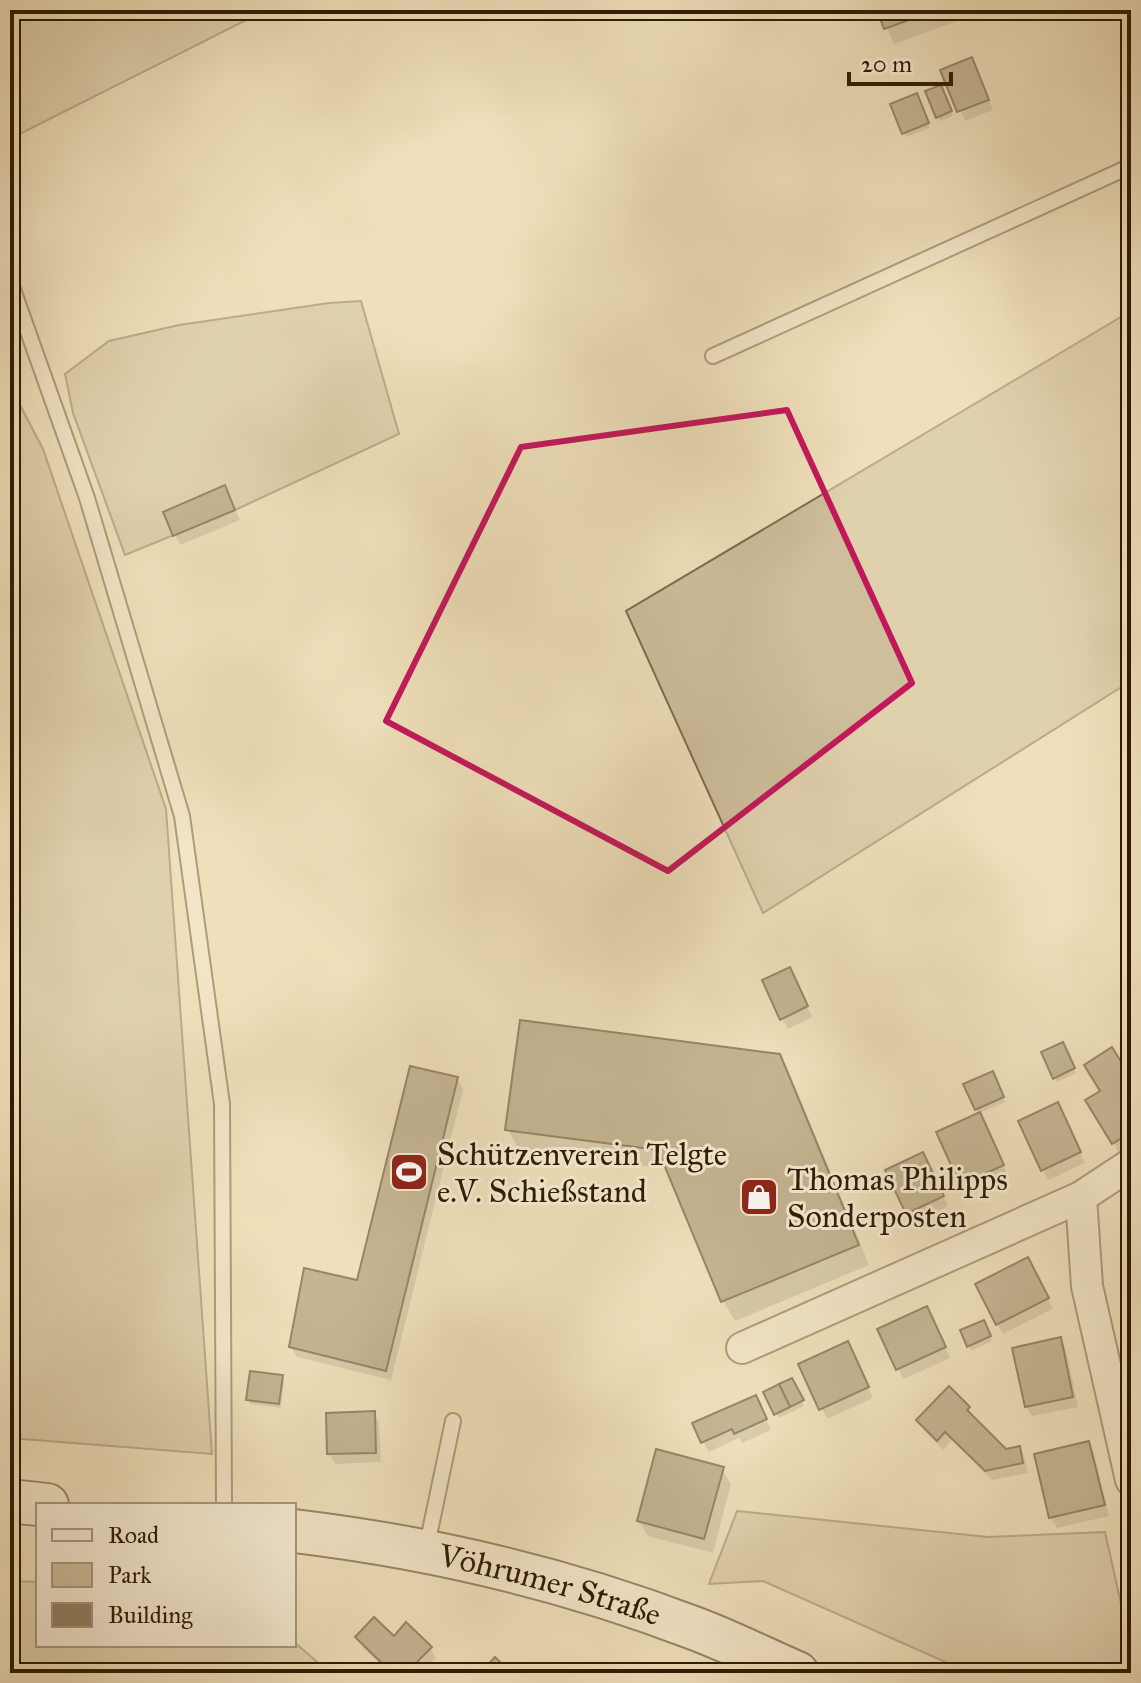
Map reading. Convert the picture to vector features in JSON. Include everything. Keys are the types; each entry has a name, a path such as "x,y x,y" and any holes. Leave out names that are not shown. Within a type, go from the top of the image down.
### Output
{"main road":[{"path":"10,1501 36,1504"},
{"name":"Vöhrumer Straße","path":"296,1531 426,1553 568,1587 691,1627 797,1673"}],"street":[{"path":"742,1348 1081,1197 1131,1164"},
{"path":"1081,1197 1087,1286 1131,1480"}],"lane":[{"path":"713,356 1131,166"},
{"path":"10,281 87,498 182,816 222,1104 224,1503"},
{"path":"426,1553 453,1421"}],"highlighted area":[{"path":"787,410 912,683 668,871 386,721 521,447"}],"green space":[{"path":"10,10 266,10 10,139"},
{"path":"361,301 399,434 235,510 125,555 73,413 65,374 109,341 179,325"},
{"path":"1131,311 1131,681 763,913 626,611"},
{"path":"10,386 43,449 166,809 212,1454 10,1438"},
{"path":"737,1511 988,1537 1105,1532 1131,1648 1131,1673 970,1673 763,1581 709,1584"},
{"path":"10,1581 36,1582 36,1647 296,1647 296,1644 330,1673 10,1673"}],"building":[{"path":"877,10 937,10 884,29"},
{"path":"972,57 989,100 957,112 940,70"},
{"path":"941,85 952,111 936,118 925,91"},
{"path":"917,93 929,123 902,134 890,104"},
{"path":"225,485 235,510 173,536 163,512"},
{"path":"790,967 808,1006 780,1020 762,980"},
{"name":"Thomas Philipps Sonderposten","path":"520,1020 780,1054 859,1245 721,1302 658,1150 505,1130"},
{"path":"1063,1042 1075,1068 1053,1079 1041,1052"},
{"path":"1112,1047 1131,1078 1131,1108 1128,1109 1131,1132 1112,1144 1085,1100 1100,1091 1084,1065"},
{"name":"Schützenverein Telgte e.V. Schießstand","path":"410,1066 458,1077 386,1371 289,1347 304,1268 357,1280"},
{"path":"993,1071 1004,1097 975,1110 963,1084"},
{"path":"1058,1102 1081,1152 1041,1171 1018,1121"},
{"path":"980,1112 1004,1165 960,1185 936,1132"},
{"path":"923,1152 944,1196 906,1214 885,1170"},
{"path":"1028,1257 1049,1298 996,1325 975,1284"},
{"path":"927,1306 946,1347 896,1370 877,1329"},
{"path":"984,1320 991,1336 967,1347 960,1330"},
{"path":"1061,1337 1073,1397 1025,1407 1012,1348"},
{"path":"848,1341 869,1387 819,1410 798,1364"},
{"path":"250,1371 283,1375 279,1404 246,1400"},
{"path":"792,1378 804,1400 790,1407 779,1384"},
{"path":"779,1384 790,1407 774,1415 763,1392"},
{"path":"949,1386 970,1407 967,1410 1006,1449 1020,1446 1023,1463 985,1471 945,1432 937,1441 916,1420"},
{"path":"756,1395 767,1419 734,1434 732,1429 701,1443 692,1423"},
{"path":"375,1411 376,1453 327,1454 326,1413"},
{"path":"1089,1441 1105,1505 1049,1518 1034,1454"},
{"path":"656,1449 724,1467 704,1539 637,1521"},
{"path":"374,1617 394,1636 406,1622 432,1647 406,1673 392,1673 355,1637"},
{"path":"495,1657 511,1673 480,1673"}],"place":[{"name":"Schützenverein Telgte e.V. Schießstand","path":"409,1172"},
{"name":"Thomas Philipps Sonderposten","path":"759,1197"}]}
